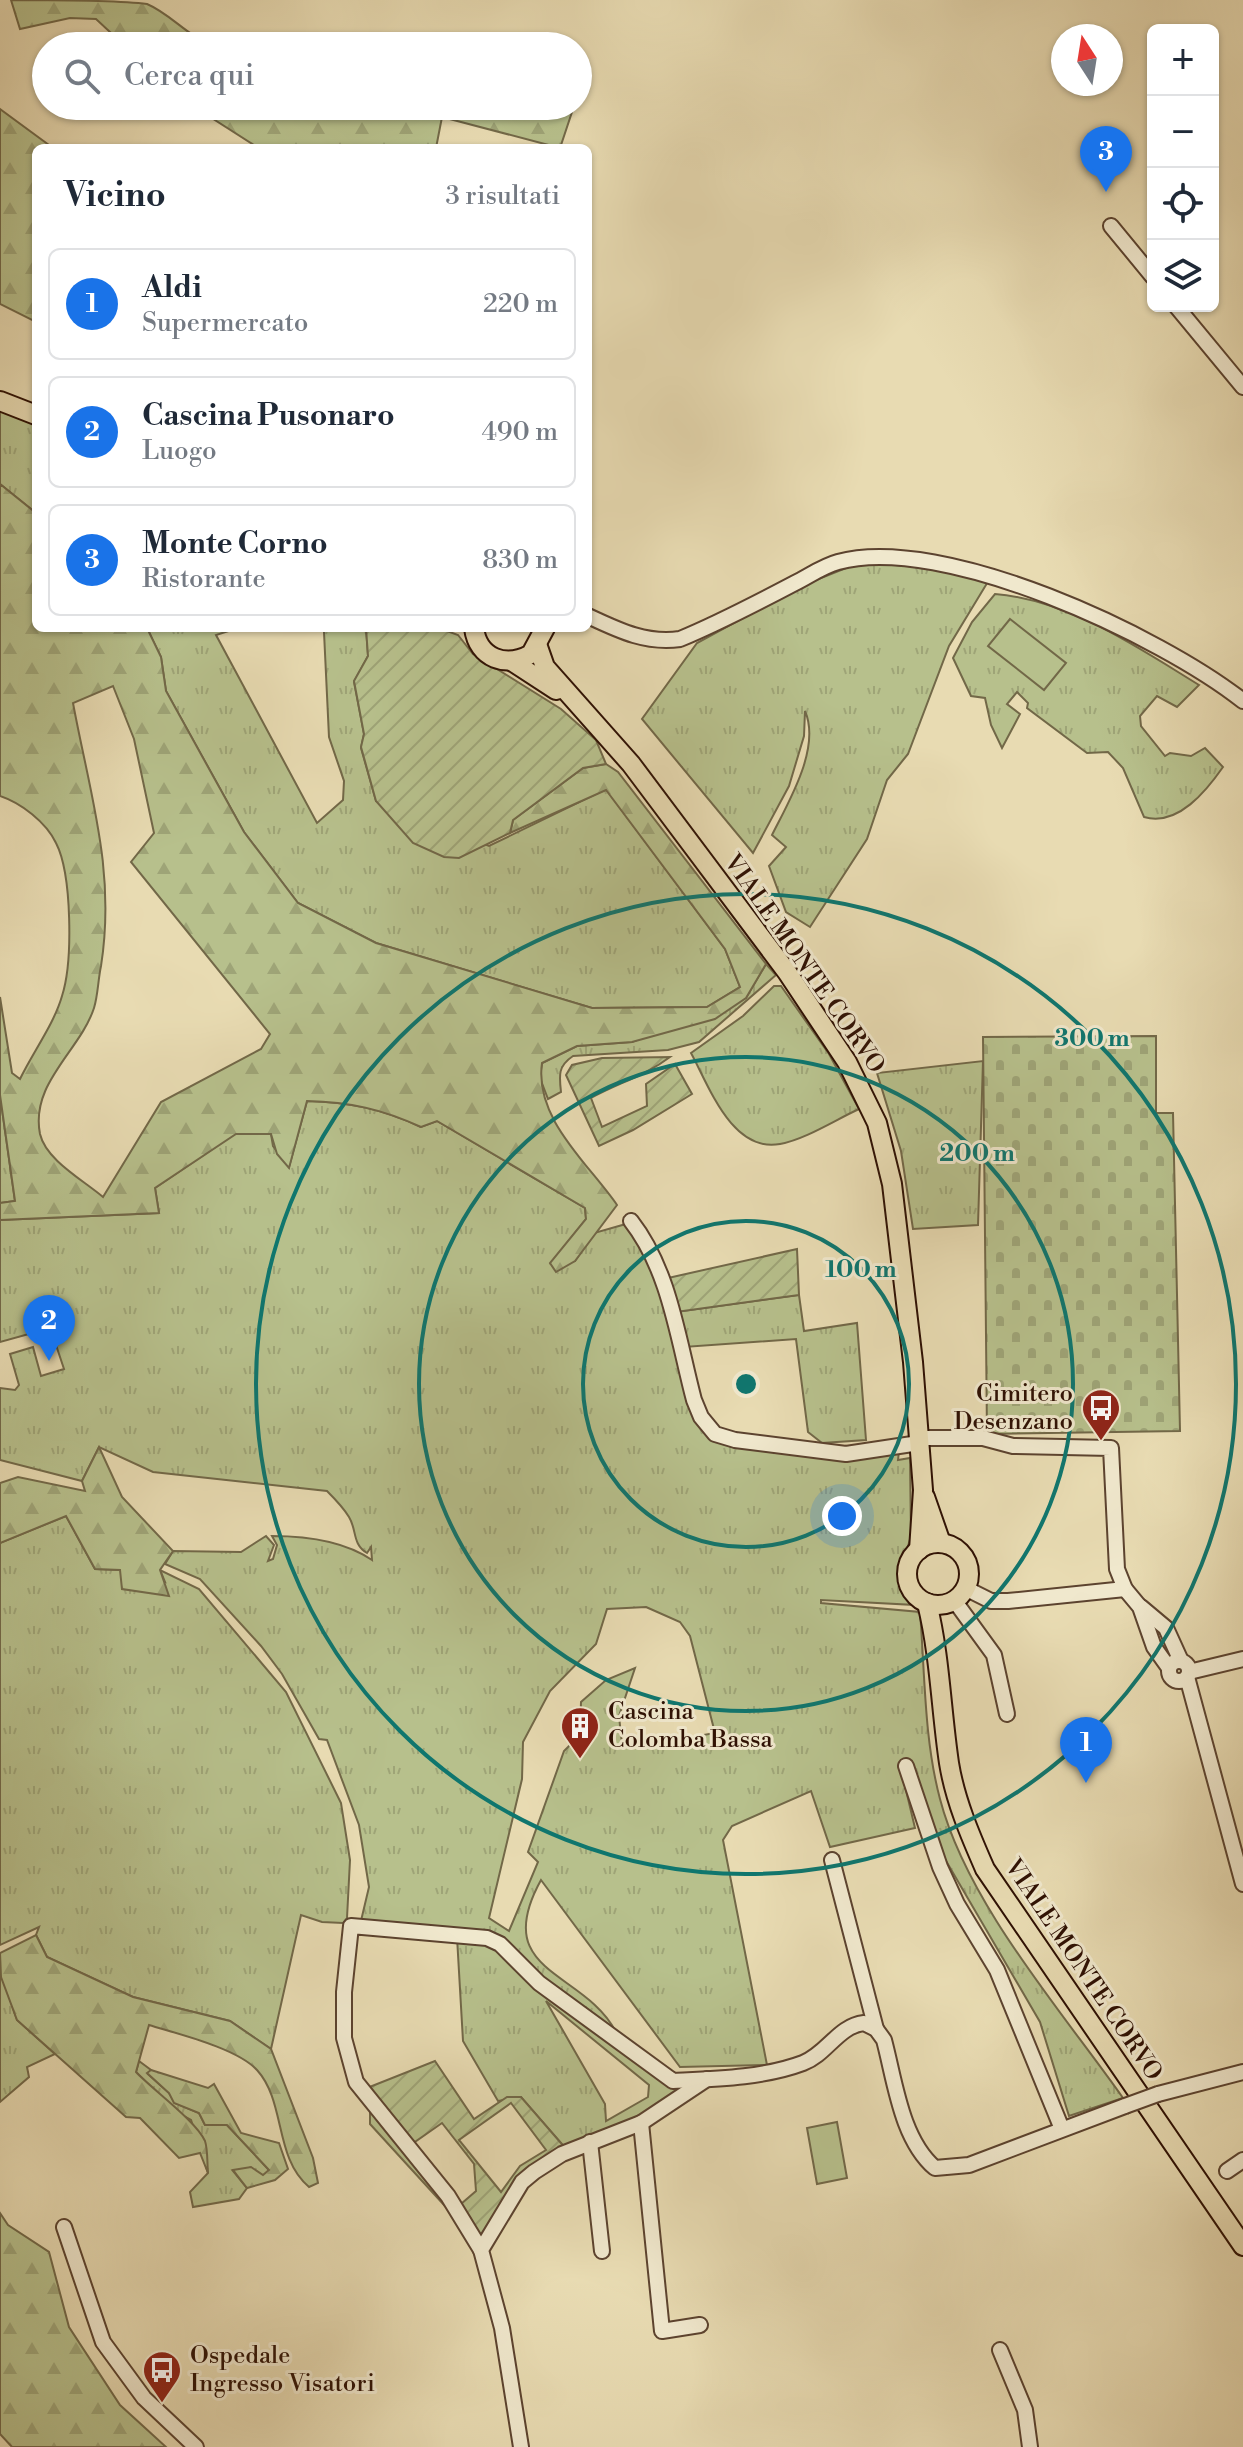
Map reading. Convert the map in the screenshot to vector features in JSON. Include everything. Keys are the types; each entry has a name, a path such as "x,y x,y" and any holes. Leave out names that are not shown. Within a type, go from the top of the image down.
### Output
{"main road":[{"path":"0,401 32,413"},
{"name":"VIALE MONTE CORVO","path":"474,632 489,656 513,662 572,700 602,726 778,960 864,1093 877,1123 892,1184 923,1490 919,1550"},
{"path":"513,662 531,654 544,635"},
{"name":"VIALE MONTE CORVO","path":"544,635 545,667 572,700"},
{"name":"VIALE MONTE CORVO","path":"923,1490 941,1543"},
{"path":"941,1543 954,1547 966,1562 969,1575 947,1599 912,1591 907,1579 908,1566 919,1550 941,1543"},
{"name":"VIALE MONTE CORVO","path":"947,1599 938,1647 949,1766 963,1818 985,1869 1243,2246"}],"street":[{"path":"1111,226 1147,270"},
{"path":"1181,312 1243,387"},
{"path":"592,617 633,636 662,641 680,639 836,562 893,557 950,566 1017,583 1065,603 1179,660 1243,701"},
{"path":"631,1221 649,1243 661,1273 694,1400 701,1417 715,1434 735,1440 846,1454 919,1440 983,1438 1013,1446 1111,1448 1117,1569 1125,1589 1140,1607 1154,1647 1191,1681 1243,1884"},
{"path":"947,1599 1008,1601 1125,1589"},
{"path":"947,1599 994,1655 1007,1714"},
{"path":"1181,1670 1243,1659"},
{"path":"906,1766 940,1867 957,1904 997,1970 1062,2129"},
{"path":"832,1860 876,2029 884,2040 913,2141 935,2168 969,2165 1158,2094 1243,2072"},
{"path":"521,2447 502,2328 481,2250 448,2196 356,2082 344,2038 344,1992 351,1926 487,1938 500,1944 539,1983 673,2081 707,2079 803,2063 816,2057 853,2024 864,2023 876,2029"},
{"path":"481,2250 522,2182 562,2154 641,2123 707,2079"},
{"path":"641,2123 662,2331 700,2325"},
{"path":"590,2142 602,2251"},
{"path":"1227,2171 1243,2160"},
{"path":"64,2227 103,2342 144,2398 196,2447"},
{"path":"1000,2350 1025,2410 1030,2447"}],"green space":[{"path":"11,0 147,4 190,32 110,32 96,19 70,18 20,29"},
{"path":"0,109 48,144 32,144 32,320 0,304"},
{"path":"215,120 441,120 437,144 252,144"},
{"path":"453,120 569,120 561,144 545,144"},
{"path":"0,410 32,422 32,510 0,484"},
{"path":"0,484 32,510 32,632 149,632 161,657 166,691 244,832 298,903 376,943 592,1008 707,1007 740,987 725,949 606,790 510,833 513,820 583,768 606,764 618,772 766,964 746,998 715,1019 632,1042 577,1046 542,1063 546,1103 555,1122 617,1205 575,1261 556,1272 550,1263 586,1219 585,1208 437,1121 421,1127 379,1111 337,1103 307,1101 289,1168 277,1154 271,1134 236,1134 155,1188 159,1213 0,1220 0,1203 15,1201 0,1095 0,997 12,1073 20,1079 62,996 69,941 68,896 56,843 32,814 0,796","holes":["113,686 134,739 154,833 131,862 270,1034 261,1049 161,1102 103,1197 66,1169 50,1152 40,1134 42,1099 94,1008 105,931 99,833 73,703"]},
{"path":"861,562 942,569 989,580 949,646 908,754 887,780 867,839 810,927 786,912 769,866 786,847 772,835 806,758 809,726 805,711 804,736 789,786 753,853 642,719 697,643 806,584"},
{"path":"995,594 1049,605 1076,615 1127,641 1199,685 1177,707 1157,696 1140,716 1141,726 1165,756 1170,753 1191,756 1205,748 1223,767 1200,796 1180,812 1168,817 1144,817 1123,768 1108,752 1087,753 1027,708 1028,703 1017,692 1007,704 1020,714 1002,748 991,725 985,698 971,696 953,658 972,622"},
{"path":"1010,619 1066,663 1044,690 988,646"},
{"path":"149,632 225,632 216,635 317,823 343,800 344,781 329,737 324,632 366,632 368,656 354,682 364,734 361,748 376,801 489,846 606,789 725,949 740,987 707,1007 592,1008 376,943 298,903 244,832 166,691 161,657"},
{"path":"366,632 450,632 458,635 473,654 561,709 596,740 606,764 583,768 513,820 510,833 459,858 444,857 413,843 376,801 361,747 364,734 354,681 368,656"},
{"path":"766,964 776,975 699,1042 668,1050 573,1056 561,1071 561,1092 548,1099 540,1078 542,1063 577,1046 632,1042 746,998"},
{"path":"774,986 781,986 829,1054 859,1109 800,1138 780,1144 763,1144 735,1128 714,1099 691,1053 743,1016"},
{"path":"1156,1036 1156,1113 1173,1113 1180,1431 987,1434 983,1037"},
{"path":"670,1057 591,1098 602,1127 647,1106 646,1084 675,1064 692,1094 633,1130 599,1146 566,1075 572,1065 602,1058"},
{"path":"983,1061 978,1225 913,1229 901,1151 877,1073"},
{"path":"0,1095 15,1201 0,1203"},
{"path":"307,1101 365,1108 421,1127 437,1121 585,1208 586,1219 551,1263 575,1261 594,1233 626,1224 659,1275 701,1423 723,1444 816,1453 899,1451 898,1460 910,1458 911,1536 898,1580 904,1594 916,1605 821,1600 821,1603 920,1612 931,1753 940,1799 953,1838 993,1916 1123,2098 1069,2116 1040,2022 935,1842 900,1765 915,1828 830,1847 811,1791 732,1826 723,1840 767,2065 680,2067 541,1880 528,1911 526,1935 533,1953 601,2012 616,2032 563,1998 495,1934 360,1925 369,1887 359,1825 327,1740 319,1739 282,1674 261,1646 200,1579 165,1564 173,1551 241,1552 266,1536 274,1545 268,1561 273,1559 277,1545 272,1536 324,1541 349,1548 372,1560 371,1547 367,1553 359,1545 344,1510 327,1491 153,1472 99,1447 82,1481 0,1460 0,1388 15,1390 19,1385 10,1354 33,1347 41,1376 64,1369 54,1339 40,1343 36,1332 0,1342 0,1220 159,1213 155,1188 236,1133 271,1134 273,1146 289,1167","holes":["646,1607 680,1622 690,1636 715,1733 636,1747 622,1744 619,1716 635,1668 606,1680 581,1702 580,1735 564,1751 528,1852 538,1862 509,1931 489,1918 522,1779 523,1742 550,1691 596,1644 607,1609"]},
{"path":"797,1249 799,1295 676,1312 668,1278"},
{"path":"799,1295 804,1331 857,1323 866,1440 822,1443 808,1432 796,1339 684,1347 676,1312"},
{"path":"99,1447 122,1497 173,1551 160,1570 169,1596 122,1589 120,1570 95,1569 66,1516 0,1543 0,1483 18,1477 85,1491 82,1481"},
{"path":"66,1516 95,1569 120,1570 165,1582 160,1570 199,1589 286,1692 341,1803 350,1860 347,1918 343,1923 322,1922 301,1915 271,2049 230,2021 133,1997 47,1957 36,1935 39,1927 0,1945 0,1543"},
{"path":"36,1935 47,1957 133,1997 230,2021 271,2049 313,2158 318,2183 309,2187 290,2161 272,2098 257,2070 236,2055 206,2043 149,2025 136,2072 200,2133 206,2145 208,2173 200,2153 179,2158 140,2118 126,2117 17,2020 1,1977 0,1953"},
{"path":"457,1937 487,1940 621,2050 696,2085 654,2112 567,2150 521,2097 498,2101 463,2041","holes":["546,2001 649,2085 648,2097 606,2121 605,2104"]},
{"path":"0,1970 17,2020 55,2054 27,2067 29,2077 0,2102"},
{"path":"139,2061 151,2070 148,2074 169,2093 175,2103 199,2113 205,2125 227,2125 269,2170 263,2176 233,2171 247,2188 239,2199 193,2207 190,2192 208,2173 191,2120 175,2111 136,2072"},
{"path":"435,2061 474,2119 507,2097 521,2097 567,2150 523,2176 482,2241 461,2204 476,2191 474,2164 442,2123 409,2146 367,2088","holes":["511,2103 546,2150 520,2166 501,2192 459,2140"]},
{"path":"151,2070 208,2088 214,2084 241,2133 279,2143 288,2169 275,2180 247,2188 233,2170 251,2167 263,2175 269,2170 227,2125 205,2125 199,2113 174,2103 169,2093 147,2073"},
{"path":"370,2104 466,2229 370,2124"},
{"path":"837,2122 847,2178 817,2184 807,2128"},
{"path":"0,2213 8,2225 49,2252 69,2327 120,2405 166,2447 12,2447 0,2434"}],"place":[{"name":"Monte Corno","path":"1106,192"},
{"name":"Cascina Pusonaro","path":"49,1361"},
{"name":"Cimitero Desenzano","path":"1101,1442"},
{"name":"Cascina Colomba Bassa","path":"580,1760"},
{"name":"Aldi","path":"1086,1783"},
{"name":"Ospedale Ingresso Visatori","path":"162,2404"}]}
